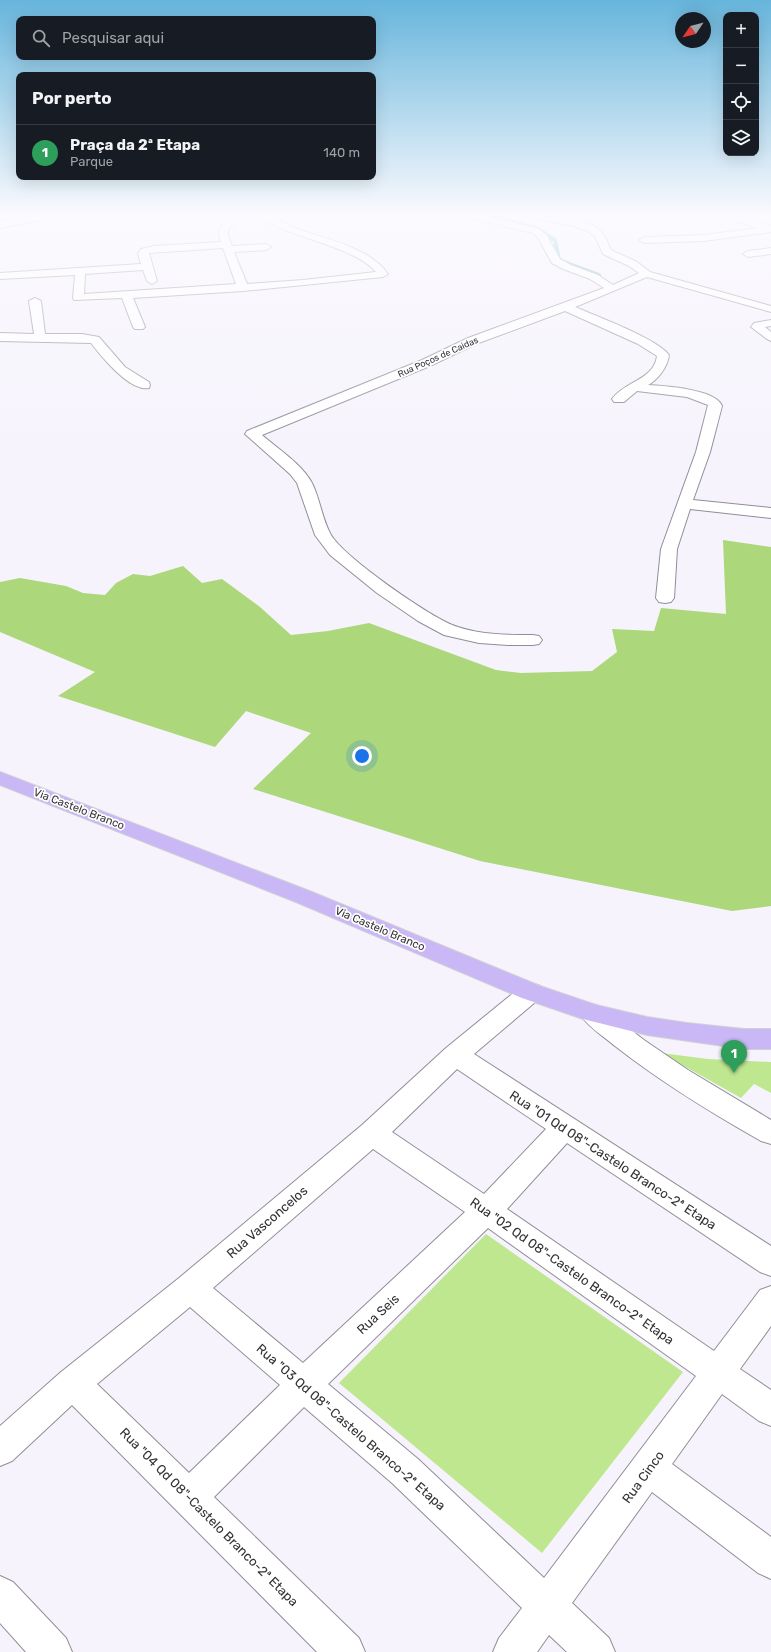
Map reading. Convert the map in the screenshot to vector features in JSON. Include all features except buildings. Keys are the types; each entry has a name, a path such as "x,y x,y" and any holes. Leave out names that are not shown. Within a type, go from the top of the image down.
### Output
{"main road":[{"name":"Via Castelo Branco","path":"0,778 304,897 531,992 592,1013 647,1026 687,1032 744,1039 771,1039"}],"street":[{"path":"78,293 78,298 155,293"},
{"name":"Rua Poços de Caidas","path":"533,640 479,638 450,631 424,617 383,589 336,552 323,535 304,483 295,472 252,434 426,363 472,341 602,293"},
{"path":"714,293 771,309"},
{"path":"126,295 139,328"},
{"path":"36,301 40,338"},
{"path":"566,307 642,341 658,350 663,355 663,360 660,366 650,380 634,387 619,399"},
{"path":"771,323 756,327 771,336"},
{"path":"0,337 82,338 95,340 121,370 144,385"},
{"path":"650,380 666,391"},
{"path":"634,387 706,398 714,403 715,406 703,452 684,504 670,550 665,598"},
{"path":"684,504 771,513"},
{"name":"Rua Vasconcelos","path":"0,1449 73,1383 190,1288 372,1133 455,1055 531,992"},
{"path":"592,1013 635,1048 676,1078 771,1133"},
{"name":"Rua \"01 Qd 08\"-Castelo Branco-2ª Etapa","path":"455,1055 771,1263"},
{"name":"Rua Seis","path":"189,1497 304,1384 486,1211 564,1128"},
{"name":"Rua \"02 Qd 08\"-Castelo Branco-2ª Etapa","path":"372,1133 771,1410"},
{"name":"Rua \"03 Qd 08\"-Castelo Branco-2ª Etapa","path":"190,1288 405,1471 595,1652"},
{"name":"Rua Cinco","path":"513,1652 771,1300"},
{"name":"Rua \"04 Qd 08\"-Castelo Branco-2ª Etapa","path":"73,1383 345,1652"},
{"path":"649,1468 771,1560"},
{"path":"0,1595 52,1652"}],"green space":[{"path":"723,540 771,547 771,906 732,911 480,861 253,789 311,733 246,711 215,747 58,696 95,672 0,632 0,582 20,578 66,586 83,593 105,595 116,583 133,574 150,576 183,566 202,583 222,579 260,607 291,635 328,631 369,623 496,670 521,673 592,671 617,652 612,629 654,631 661,608 726,614"},
{"path":"661,1053 708,1059 771,1062 771,1093 754,1084 741,1098"},
{"path":"486,1234 683,1372 542,1553 339,1383"}],"place":[{"name":"Praça da 2ª Etapa","path":"734,1073"}]}
